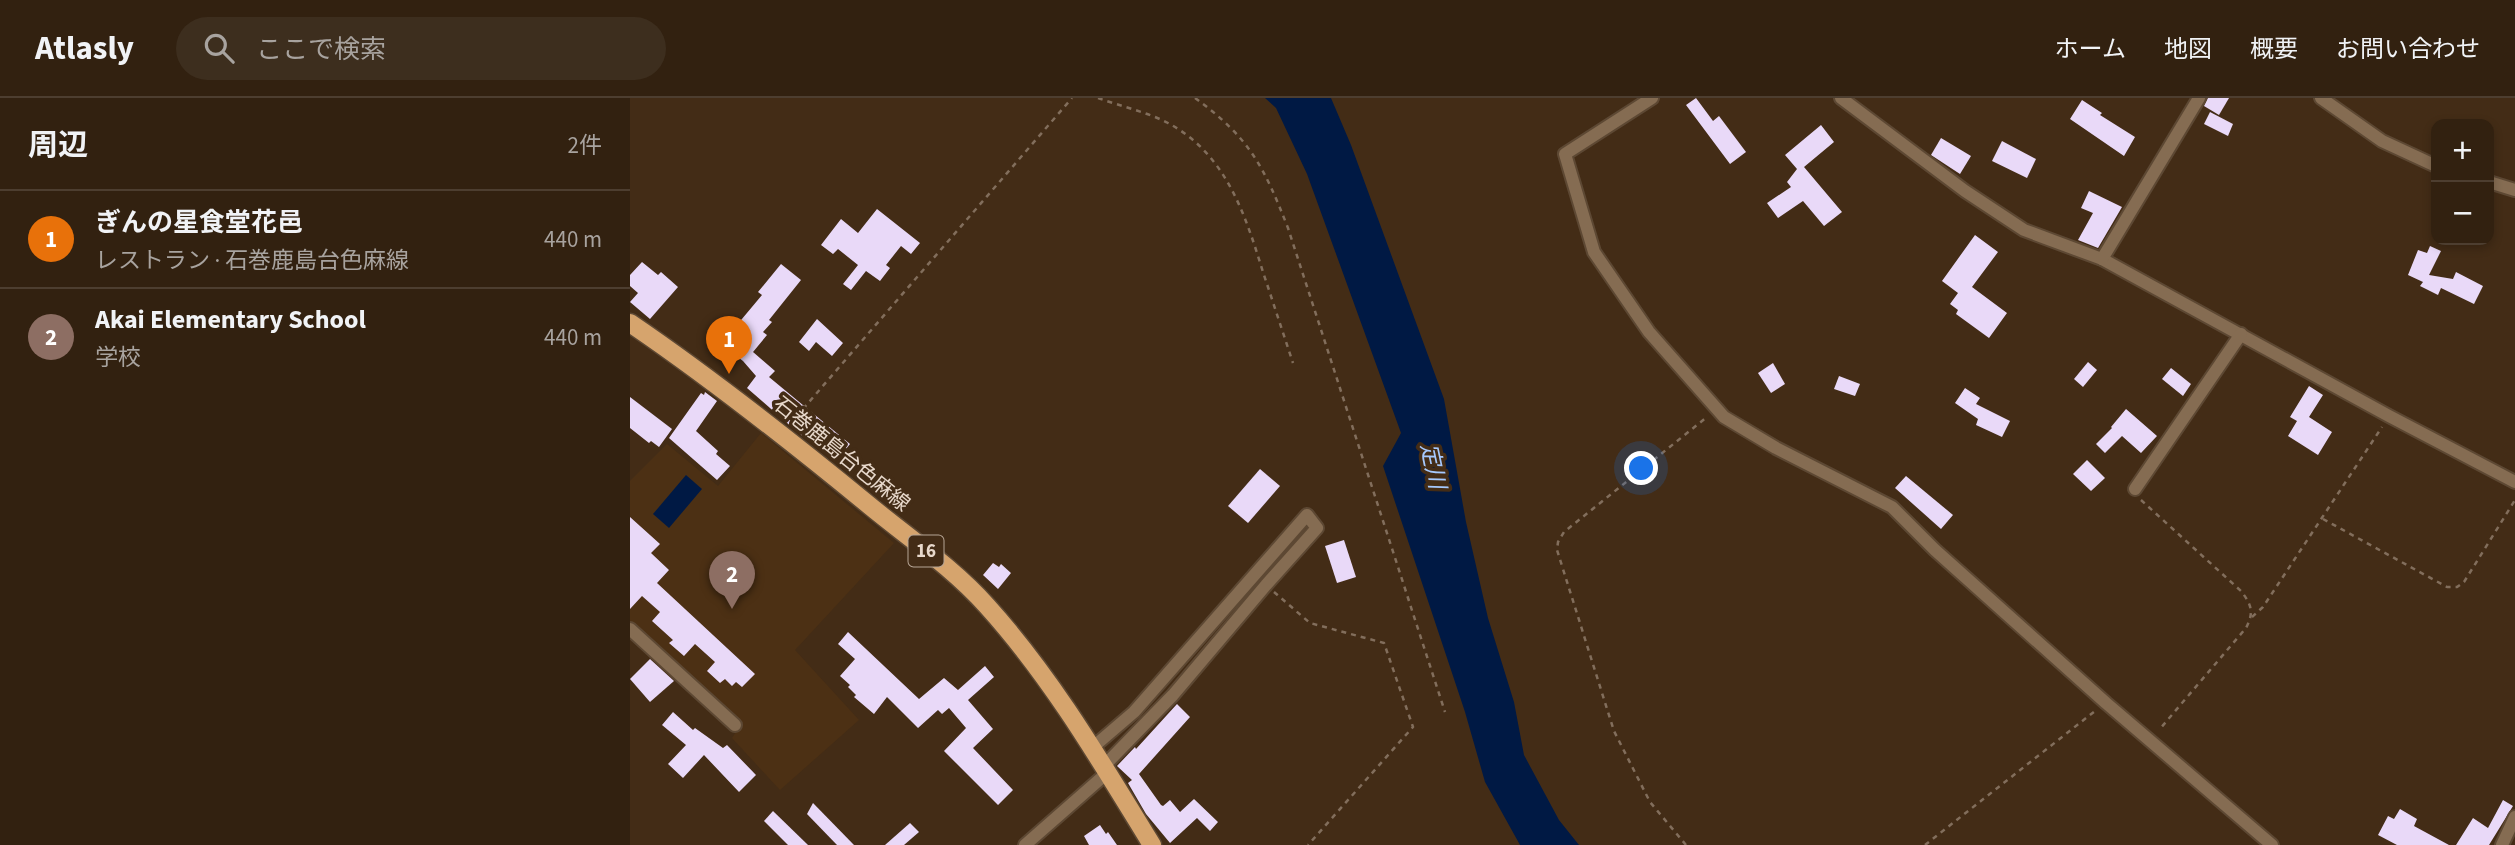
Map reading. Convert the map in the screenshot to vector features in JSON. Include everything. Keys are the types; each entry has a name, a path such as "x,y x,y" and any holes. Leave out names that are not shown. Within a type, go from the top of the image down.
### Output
{"main road":[{"name":"石巻鹿島台色麻線","path":"630,324 694,367 782,433 953,573 985,604 1054,690 1152,845"}],"street":[{"path":"1652,98 1565,154 1594,252 1649,332 1724,417 1776,448 1892,507 1935,550 2106,703 2272,845"},
{"path":"1841,98 1965,191 2024,230 2102,259 2389,416 2515,481"},
{"path":"2102,259 2199,98"},
{"path":"2321,98 2382,141 2431,164"},
{"path":"2494,184 2515,190"},
{"path":"2135,489 2241,334"},
{"path":"1026,845 1105,770 1317,528 1307,515 1134,712 1092,748"},
{"path":"630,629 735,725"},
{"path":"2502,845 2515,817"}],"path":[{"path":"782,433 1072,98"},
{"path":"1098,98 1167,122 1193,139 1214,161 1230,183 1245,214 1293,363"},
{"path":"1195,98 1234,130 1254,154 1269,180 1288,228 1445,712"},
{"path":"1686,845 1650,802 1614,731 1557,550 1558,542 1564,533 1717,410"},
{"path":"2150,741 2263,607 2389,416"},
{"path":"2135,489 2142,502 2241,591 2251,604 2252,617"},
{"path":"2323,519 2447,587 2457,587 2464,582 2515,500"},
{"path":"1266,584 1310,623 1384,643 1413,727 1308,845"},
{"path":"1926,845 2106,703"}],"shaded area":[{"path":"761,433 894,543 795,650 859,720 780,790 732,738 741,724 630,622 630,481 667,444 718,486"}],"water":[{"name":"定川","path":"1265,98 1331,98 1351,145 1444,399 1466,522 1488,618 1514,702 1524,755 1559,820 1579,845 1520,845 1485,782 1465,712 1383,466 1401,433 1307,174 1276,108"},
{"path":"686,475 702,489 669,528 653,514"}],"building":[{"path":"1696,98 1713,121 1719,116 1746,152 1730,164 1686,105"},
{"path":"2208,98 2229,98 2219,115 2204,106"},
{"path":"2082,100 2135,137 2124,156 2070,119"},
{"path":"2210,112 2233,124 2228,136 2204,124"},
{"path":"1821,125 1834,142 1804,167 1842,212 1824,226 1803,201 1778,218 1767,203 1791,187 1787,182 1797,169 1785,155"},
{"path":"1941,138 1971,156 1960,174 1931,155"},
{"path":"2002,141 2036,159 2027,178 1992,161"},
{"path":"2089,191 2122,207 2098,248 2078,240 2093,213 2081,208"},
{"path":"877,209 920,243 911,254 901,246 886,265 890,268 880,281 866,271 851,290 843,284 858,265 838,249 833,254 821,245 841,219 858,233"},
{"path":"1975,235 1998,252 1972,287 2007,313 1989,338 1956,314 1958,310 1950,304 1958,293 1942,281"},
{"path":"2430,246 2441,251 2429,275 2453,279 2456,272 2483,286 2474,304 2441,288 2438,295 2420,286 2423,282 2408,275 2418,250 2427,253"},
{"path":"642,262 658,275 661,272 678,287 650,319 630,302 638,293 630,286 630,275"},
{"path":"781,264 801,280 769,320 772,322 763,332 767,335 753,352 775,371 769,377 850,444 837,460 807,436 805,438 747,388 756,376 743,361 721,344 762,295 758,292"},
{"path":"817,319 843,343 832,356 816,342 809,351 799,342"},
{"path":"2088,362 2097,370 2083,387 2074,379"},
{"path":"1773,363 1785,384 1771,393 1758,373"},
{"path":"2171,368 2191,384 2183,396 2162,379"},
{"path":"1839,376 1860,384 1855,396 1834,389"},
{"path":"2309,386 2323,395 2309,417 2332,432 2318,455 2288,436 2297,421 2290,417"},
{"path":"1965,388 1980,398 1976,404 2010,421 2002,437 1976,425 1978,419 1955,403"},
{"path":"705,392 717,401 696,431 730,466 717,480 669,438 701,393 704,395"},
{"path":"630,397 672,429 659,447 651,441 649,443 630,428"},
{"path":"2126,409 2157,436 2141,453 2122,436 2105,453 2096,444"},
{"path":"2087,460 2105,478 2091,491 2073,474"},
{"path":"1260,469 1280,486 1248,523 1228,506"},
{"path":"1906,476 1953,515 1941,529 1895,488"},
{"path":"630,517 660,544 651,553 669,570 657,583 755,674 742,687 736,682 732,686 725,679 720,683 707,671 715,662 695,644 684,656 669,643 673,640 652,621 660,612 642,596 630,609"},
{"path":"1344,540 1356,577 1337,583 1325,546"},
{"path":"993,563 999,567 1001,564 1011,573 998,589 983,575"},
{"path":"848,632 919,699 944,678 958,690 985,666 994,677 968,700 993,729 973,748 1013,790 998,805 944,751 966,728 949,708 942,714 938,710 918,728 887,697 874,714 854,697 856,695 848,687 850,685 840,676 855,659 838,644"},
{"path":"650,659 674,681 650,702 630,679"},
{"path":"1177,704 1190,717 1139,774 1161,805 1170,800 1180,812 1194,799 1218,822 1210,831 1197,818 1170,843 1146,814 1128,783 1132,780 1117,766"},
{"path":"673,712 693,730 695,728 723,748 727,745 756,775 739,792 704,755 683,778 668,764 686,745 662,725"},
{"path":"2503,800 2513,806 2489,845 2456,845 2473,818 2488,828"},
{"path":"813,803 854,845 837,845 807,814"},
{"path":"2400,809 2417,819 2414,826 2449,845 2397,845 2378,835 2388,816 2394,819"},
{"path":"773,811 808,845 788,845 764,821"},
{"path":"910,823 919,832 904,845 885,845"},
{"path":"1100,825 1117,845 1089,845 1084,836"}],"place":[{"name":"ぎんの星食堂花邑","path":"729,374"},
{"name":"Akai Elementary School","path":"732,609"}]}
